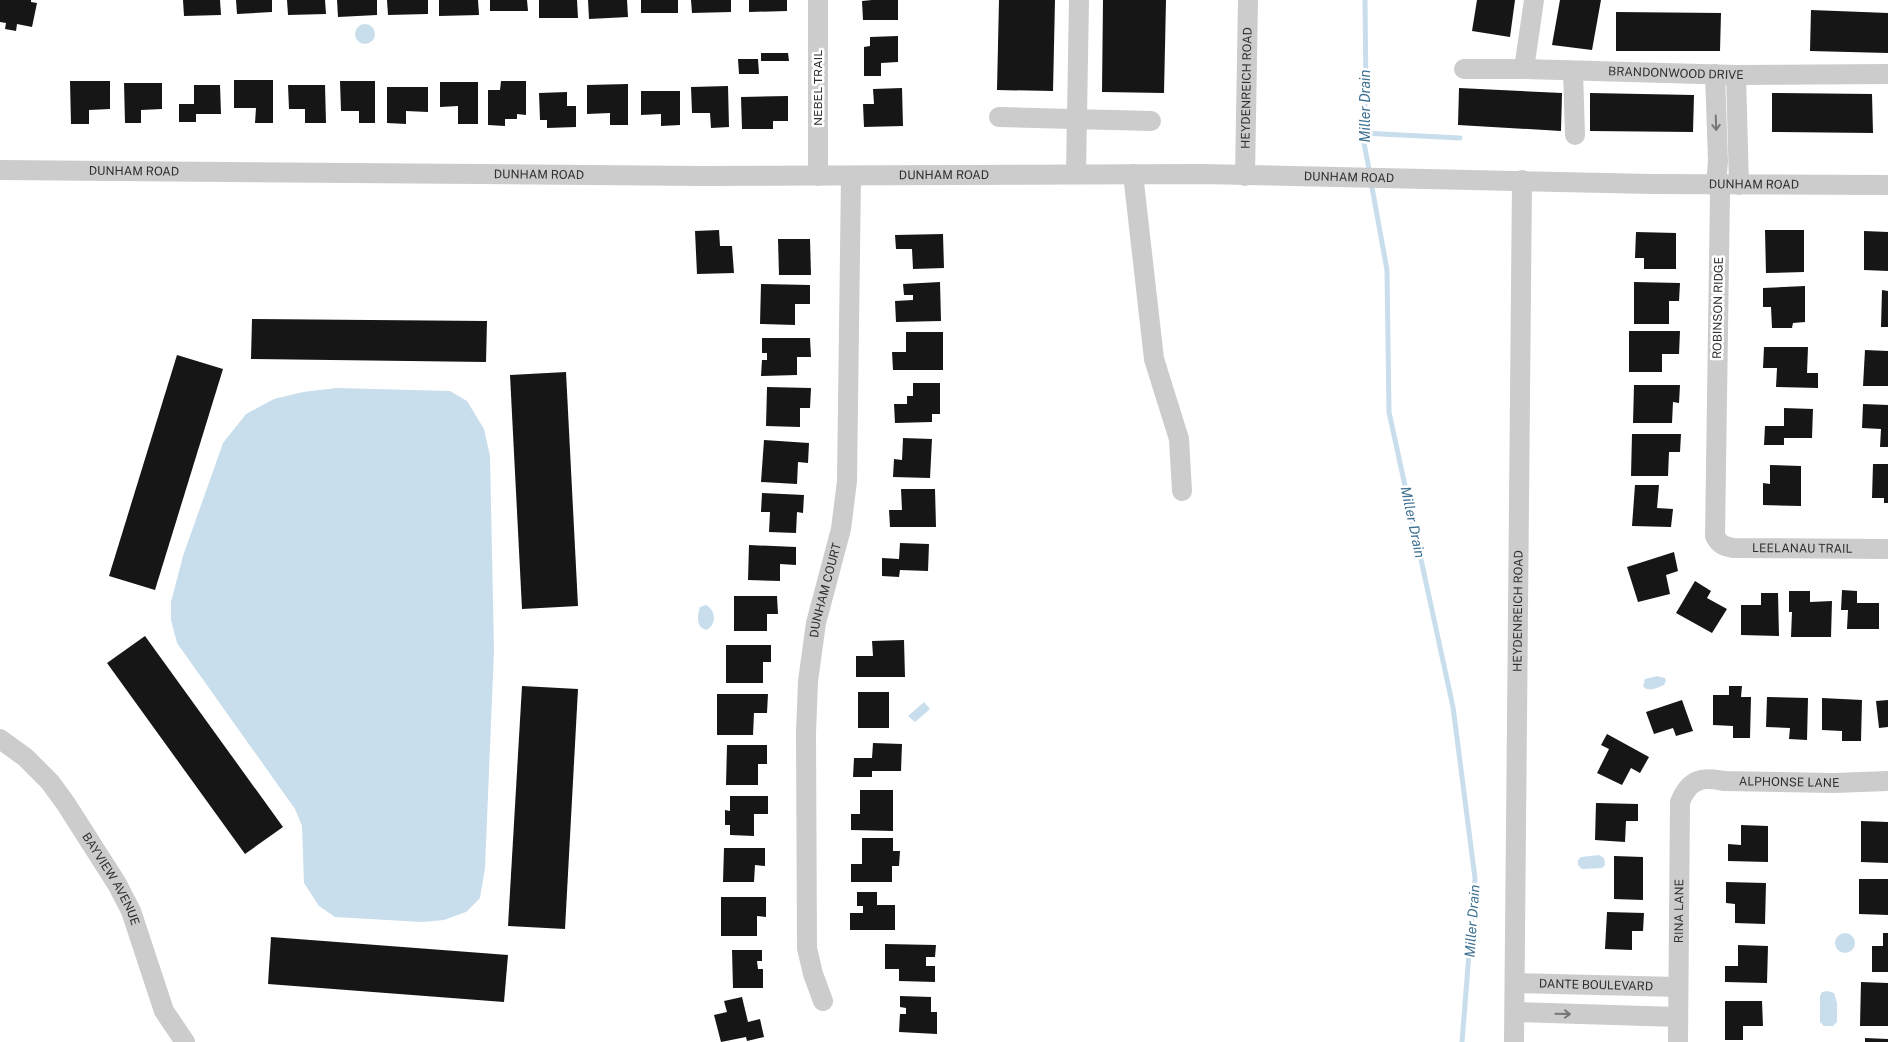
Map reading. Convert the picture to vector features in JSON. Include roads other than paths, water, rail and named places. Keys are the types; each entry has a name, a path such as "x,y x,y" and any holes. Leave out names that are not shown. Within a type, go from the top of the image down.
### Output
{"street":[{"name":"NEBEL TRAIL","path":"818,0 818,176"},
{"path":"1076,173 1079,0"},
{"name":"HEYDENREICH ROAD","path":"1245,176 1248,0"},
{"path":"1524,69 1534,0"},
{"name":"BRANDONWOOD DRIVE","path":"1464,69 1736,75 1888,74"},
{"path":"1574,71 1575,135"},
{"name":"ROBINSON RIDGE","path":"1715,74 1718,161 1716,185 1720,194 1715,514 1715,536 1718,542"},
{"path":"1736,75 1739,185"},
{"path":"999,116 1151,121"},
{"name":"DUNHAM ROAD","path":"0,170 818,176 1076,173 1716,185 1888,185"},
{"path":"1132,174 1154,359 1179,439 1182,491"},
{"name":"DUNHAM COURT","path":"823,1001 813,974 807,948 806,704 810,654 821,604 837,548 847,481 851,176"},
{"name":"HEYDENREICH ROAD","path":"1514,1042 1522,180"},
{"name":"LEELANAU TRAIL","path":"1718,542 1725,547 1732,548 1888,549"},
{"name":"BAYVIEW AVENUE","path":"0,740 25,757 50,782 116,884 134,919 164,1011 184,1042"},
{"name":"ALPHONSE LANE","path":"1692,783 1710,778 1724,781 1888,781"},
{"name":"RINA LANE","path":"1678,1042 1680,802 1692,783"},
{"name":"DANTE BOULEVARD","path":"1515,983 1678,987"},
{"path":"1515,1012 1678,1017"}],"water":[{"path":"365,24 372,27 375,34 372,41 365,44 358,41 355,34 358,27"},
{"path":"337,388 450,391 467,401 484,429 490,456 494,650 485,868 480,898 466,912 444,920 422,922 335,917 319,906 304,883 302,826 295,809 177,643 171,620 171,602 183,556 223,443 246,414 274,399 303,392"},
{"path":"706,605 712,610 714,618 710,628 706,630 700,626 698,617 700,607"},
{"path":"1657,676 1665,678 1664,685 1650,690 1643,686 1645,679"},
{"path":"924,702 930,709 915,722 908,716"},
{"path":"1599,855 1604,858 1605,865 1602,868 1582,869 1578,865 1578,860 1581,857"},
{"path":"1841,933 1849,933 1855,939 1855,947 1849,953 1841,953 1835,947 1835,939"},
{"path":"1822,992 1834,993 1837,1003 1837,1022 1833,1026 1824,1026 1820,1022 1820,996"}],"waterway":[{"name":"Miller Drain","path":"1365,0 1366,92 1362,133 1370,174"},
{"path":"1362,133 1460,138"},
{"name":"Miller Drain","path":"1371,182 1387,270 1389,412 1453,707 1475,878 1462,1042"}]}
